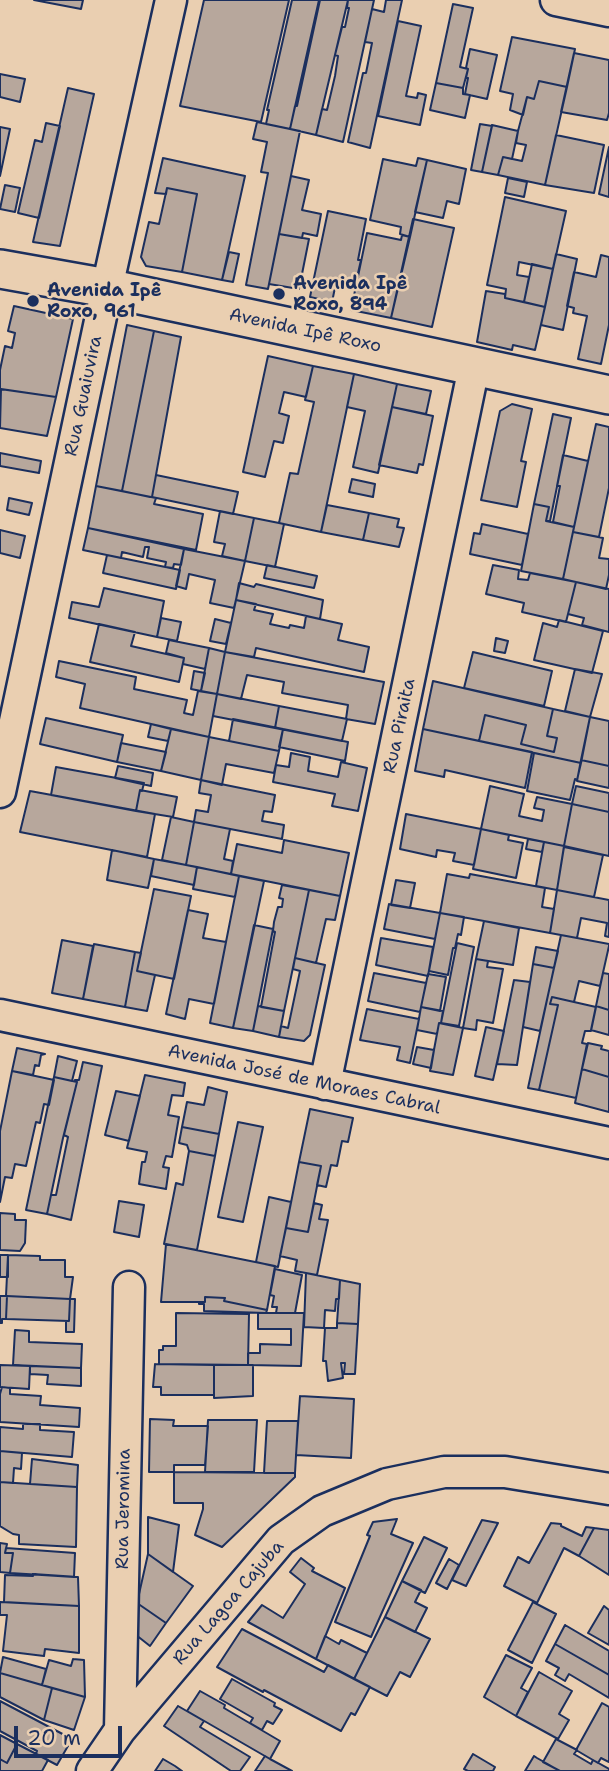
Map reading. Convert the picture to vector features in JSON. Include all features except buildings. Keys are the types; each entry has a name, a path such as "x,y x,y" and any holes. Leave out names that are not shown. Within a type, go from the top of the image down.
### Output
{"street":[{"name":"Rua Guaiuvira","path":"0,792 107,288 172,0"},
{"path":"556,0 609,11"},
{"name":"Avenida Ipê Roxo","path":"0,270 107,288 609,395"},
{"name":"Rua Piraita","path":"325,1084 474,367"},
{"name":"Avenida José de Moraes Cabral","path":"0,1015 609,1143"},
{"name":"Rua Jeromina","path":"120,1730 129,1287"},
{"name":"Rua Lagoa Cajuba","path":"92,1771 120,1730 281,1540 322,1511 387,1484 444,1472 505,1472 609,1489"}],"place":[{"name":"Avenida Ipê Roxo, 894","path":"279,294"},
{"name":"Avenida Ipê Roxo, 961","path":"33,301"}]}
